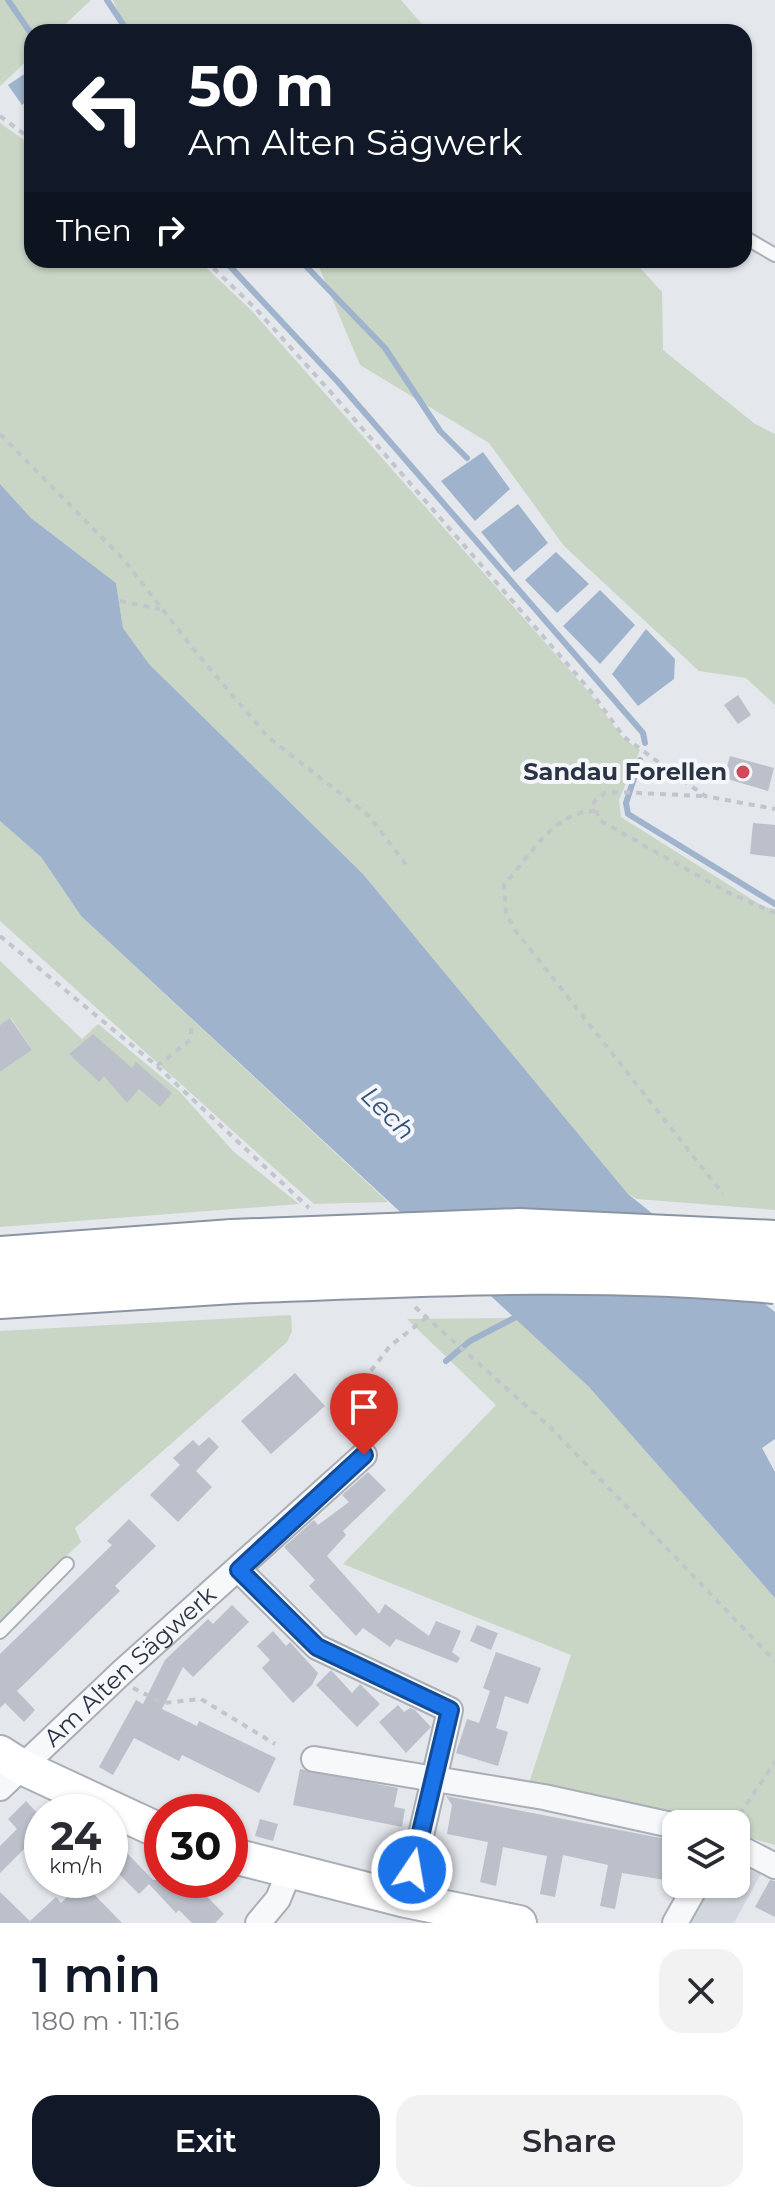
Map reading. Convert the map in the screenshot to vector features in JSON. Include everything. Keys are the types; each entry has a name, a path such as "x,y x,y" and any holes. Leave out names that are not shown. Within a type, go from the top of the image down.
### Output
{"highway":[{"path":"0,1296 232,1262 519,1231 775,1243"},
{"path":"0,1259 519,1269 710,1275 775,1281"}],"street":[{"name":"Am Alten Sägwerk","path":"7,1769 239,1570 364,1455"},
{"name":"Am Alten Sägwerk","path":"239,1570 317,1647 450,1710 431,1781 406,1900"},
{"path":"314,1759 431,1781 544,1797 662,1823"},
{"path":"7,1769 144,1825"},
{"path":"750,1853 775,1866"},
{"path":"248,1860 406,1900 519,1923"},
{"path":"258,1923 278,1899 289,1872"},
{"path":"675,1923 689,1898"}],"lane":[{"path":"752,242 775,255"},
{"path":"0,1632 67,1564"}],"path":[{"path":"0,116 24,134"},
{"path":"213,268 256,309 328,389 589,689 624,737 705,796"},
{"path":"0,434 124,560 160,609 268,737 369,816 408,867"},
{"path":"120,601 160,609"},
{"path":"775,809 705,796 618,792 605,793 594,802 599,820 727,892 775,913"},
{"path":"595,811 582,811 555,826 504,885 506,913 515,930 723,1194"},
{"path":"0,936 157,1066 314,1213"},
{"path":"157,1066 190,1040 192,1023"},
{"path":"404,1297 476,1359 594,1471 775,1661"},
{"path":"364,1455 350,1398 390,1346 426,1318"},
{"path":"133,1688 163,1703 201,1699 275,1744"},
{"path":"742,1810 775,1762"}],"shaded area":[{"path":"750,1860 764,1868 750,1894"},
{"path":"693,1898 748,1898 734,1923 679,1923"}],"green space":[{"path":"0,0 91,0 66,24 24,24 24,64 0,86"},
{"path":"113,0 401,0 422,24 124,24"},
{"path":"0,123 24,140 24,268 206,268 252,311 588,691 623,738 640,750 619,800 621,817 764,907 775,909 775,1210 637,1199 628,1194 363,874 149,664 123,628 116,583 31,518 0,484"},
{"path":"319,268 640,268 662,292 663,350 755,424 775,434 775,705 746,678 699,671 564,546 489,443 360,365"},
{"path":"0,821 41,857 81,916 388,1202 314,1204 0,921"},
{"path":"0,961 82,1039 98,1024 179,1091 233,1151 299,1204 0,1227 0,1072 32,1050 11,1018 0,1025"},
{"path":"291,1315 292,1331 287,1342 75,1528 81,1542 0,1621 0,1331"},
{"path":"516,1318 589,1387 775,1598 775,1845 750,1838 750,1810 662,1812 529,1783 571,1655 343,1564 496,1405 407,1319"}],"water":[{"path":"24,74 24,104 22,105 8,85"},
{"path":"483,452 510,489 475,521 441,481"},
{"name":"Lech","path":"0,484 31,518 116,583 123,628 149,664 363,874 628,1194 775,1312 775,1439 762,1448 775,1472 775,1598 589,1387 81,916 41,857 0,821"},
{"path":"518,504 548,543 514,572 481,532"},
{"path":"556,552 589,584 557,613 525,580"},
{"path":"600,590 635,625 600,664 563,626"},
{"path":"646,629 675,659 674,679 638,706 612,674"}],"building":[{"path":"738,695 751,715 738,724 724,705"},
{"name":"Sandau Forellen","path":"730,756 774,768 768,791 724,778"},
{"path":"753,823 775,825 775,857 750,854"},
{"path":"10,1018 32,1050 0,1072 0,1025"},
{"path":"93,1034 132,1068 136,1062 172,1093 160,1107 139,1089 127,1103 104,1076 99,1082 69,1054"},
{"path":"295,1373 325,1406 271,1454 241,1421"},
{"path":"209,1437 219,1447 196,1471 212,1487 178,1522 150,1495 180,1465 173,1458 193,1440 199,1446"},
{"path":"368,1472 386,1490 343,1531 346,1535 327,1556 379,1614 385,1604 429,1636 436,1621 461,1631 452,1652 460,1658 457,1663 396,1639 390,1647 363,1628 356,1636 309,1586 315,1580 284,1547 314,1520 318,1525 349,1502 342,1495"},
{"path":"129,1519 156,1546 115,1586 120,1591 17,1691 35,1710 24,1722 5,1703 0,1708 0,1654 112,1545 107,1541"},
{"path":"232,1605 249,1622 193,1677 183,1667 162,1709 197,1726 199,1721 276,1758 259,1793 182,1755 179,1761 134,1738 113,1775 99,1767 136,1700 143,1704 165,1660 208,1619 213,1624"},
{"path":"477,1625 498,1633 491,1650 470,1641"},
{"path":"273,1631 286,1646 290,1642 318,1673 312,1685 293,1703 262,1668 270,1660 257,1646"},
{"path":"496,1652 541,1668 528,1704 505,1696 496,1728 508,1732 498,1766 456,1753 467,1719 479,1723 490,1691 483,1688"},
{"path":"331,1670 352,1693 360,1684 380,1704 357,1727 316,1685"},
{"path":"398,1705 404,1712 410,1708 415,1710 431,1727 406,1753 379,1722"},
{"path":"300,1769 398,1788 394,1807 405,1809 402,1827 293,1805"},
{"path":"446,1796 662,1838 662,1880 622,1873 615,1909 600,1906 608,1865 563,1855 555,1897 540,1894 547,1856 503,1847 496,1886 480,1882 488,1842 447,1834 452,1805"},
{"path":"24,1803 24,1849 0,1873 0,1846 17,1829 8,1819"},
{"path":"260,1819 278,1824 273,1841 255,1836"},
{"path":"128,1854 144,1871 144,1889 139,1894 128,1883"},
{"path":"770,1880 775,1881 775,1917 755,1907"},
{"path":"0,1892 30,1921 55,1898 61,1903 66,1898 98,1898 122,1923 0,1923"},
{"path":"162,1898 208,1898 224,1914 215,1923 192,1923 179,1910 176,1913"}],"waterway":[{"path":"8,0 24,24"},
{"path":"107,0 123,24"},
{"path":"231,268 338,382 643,733 645,743"},
{"path":"308,268 385,348 440,431 467,458"},
{"path":"640,760 626,803 628,814 775,904"},
{"path":"446,1361 470,1341 520,1315"}],"place":[{"name":"Sandau Forellen","path":"743,772"}],"route":[{"path":"364,1455 239,1570 317,1647 450,1710 412,1870"}]}
